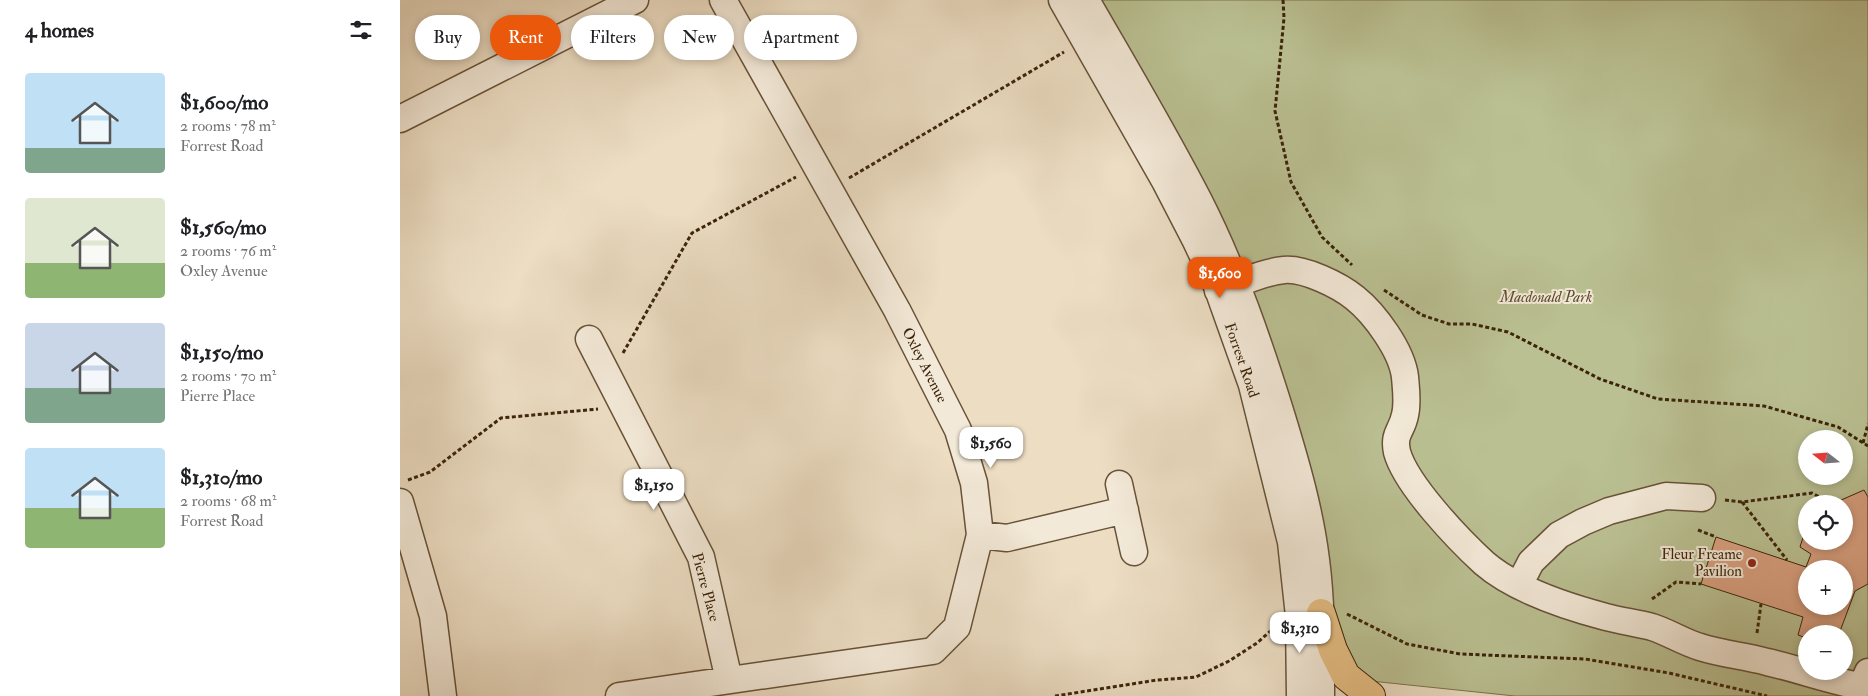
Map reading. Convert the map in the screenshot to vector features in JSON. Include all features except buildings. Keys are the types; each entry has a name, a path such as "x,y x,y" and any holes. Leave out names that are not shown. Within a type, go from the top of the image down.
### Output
{"highway":[{"path":"1310,614 1333,650 1346,676 1371,696"}],"street":[{"path":"400,120 635,0"},
{"name":"Oxley Avenue","path":"619,696 933,650 957,627 980,535 974,483 958,430 897,310 723,0"},
{"name":"Forrest Road","path":"1062,0 1195,239 1227,288 1260,349 1291,448 1306,504 1316,558 1300,696"},
{"name":"Forrest Road","path":"1086,0 1199,202 1227,288"},
{"path":"1227,288 1285,269 1306,272 1330,283 1355,298 1379,324 1396,349 1405,373 1407,396 1405,417 1395,438 1398,453 1406,473 1438,515 1486,564 1519,585 1563,605 1651,627 1697,646 1720,653 1750,657 1859,686 1868,672"},
{"name":"Pierre Place","path":"589,339 701,557 729,680"},
{"path":"1119,484 1134,552"},
{"path":"1519,585 1531,562 1559,535 1583,522 1609,511 1666,496 1702,498"},
{"path":"400,502 433,616 443,696"},
{"path":"980,535 1007,538 1125,510"},
{"name":"Forrest Road","path":"1310,614 1321,696"}],"path":[{"path":"1283,0 1284,18 1275,111 1291,182 1322,237 1358,271"},
{"path":"830,189 1084,40"},
{"path":"400,483 430,472 500,418 597,410 615,388 692,233 816,166"},
{"path":"1381,288 1422,315 1449,324 1472,324 1508,332 1600,379 1658,399 1764,406 1838,427 1868,446"},
{"path":"1863,443 1868,424"},
{"path":"1702,498 1742,502 1812,493 1816,495"},
{"path":"1742,502 1787,560"},
{"path":"1698,530 1716,537"},
{"path":"1652,598 1676,582 1701,584"},
{"path":"1758,633 1761,604"},
{"path":"1055,696 1156,680 1196,677 1228,661 1257,643 1281,621 1310,614 1342,611 1407,644 1460,654 1585,659 1669,673 1767,696"}],"green space":[{"name":"Macdonald Park","path":"1089,0 1868,0 1868,696 1515,696 1332,677 1316,565"}],"place":[{"name":"Fleur Freame Pavilion","path":"1752,563"}]}
